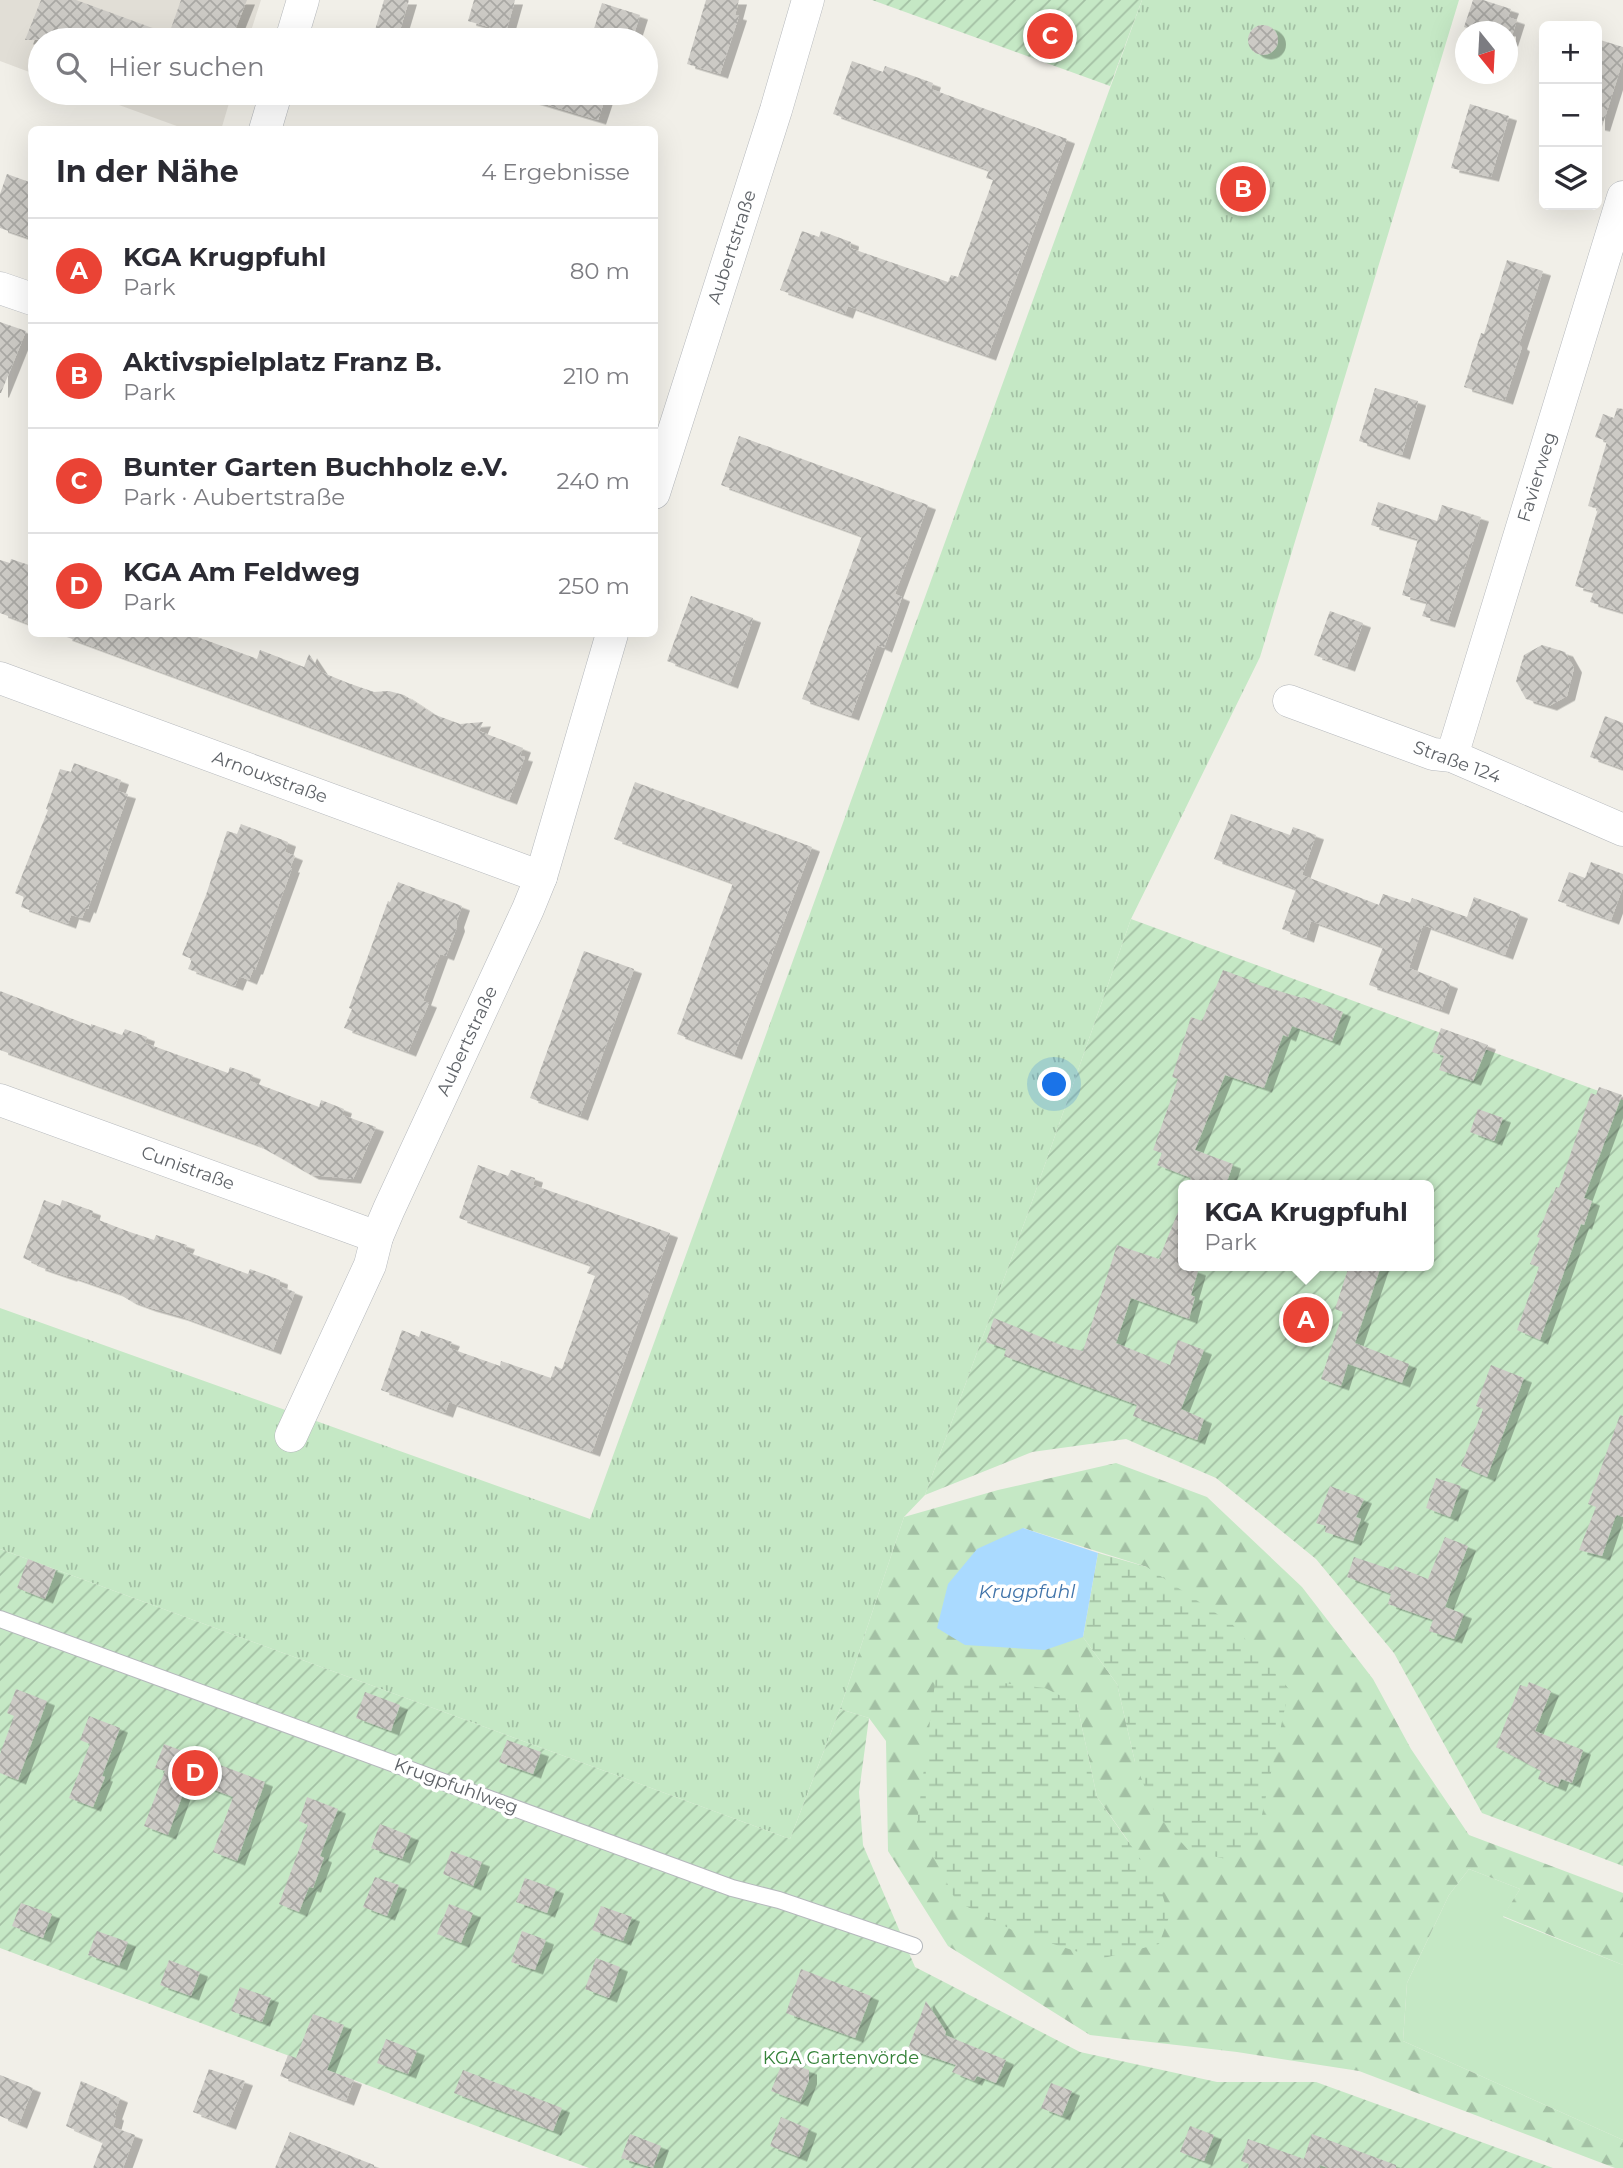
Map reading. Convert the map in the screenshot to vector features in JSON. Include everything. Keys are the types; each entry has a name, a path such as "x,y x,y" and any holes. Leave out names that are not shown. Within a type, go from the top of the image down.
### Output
{"street":[{"path":"295,28 303,0"},
{"name":"Aubertstraße","path":"658,480 776,110 808,0"},
{"path":"266,126 272,105"},
{"name":"Favierweg","path":"1452,757 1623,197"},
{"path":"0,288 28,298"},
{"name":"Aubertstraße","path":"290,1436 370,1265 377,1237 541,877 611,637"},
{"name":"Arnouxstraße","path":"0,678 541,877"},
{"name":"Straße 124","path":"1289,701 1433,754 1452,757 1623,830"},
{"name":"Cunistraße","path":"0,1100 377,1237"}],"lane":[{"name":"Krugpfuhlweg","path":"0,1619 732,1888 779,1900 914,1946"}],"shaded area":[{"path":"0,0 261,0 252,28 28,28 28,72 0,61"},
{"path":"119,105 228,105 222,126 177,126"}],"green space":[{"path":"872,0 1142,0 1110,86"},
{"path":"1142,0 1459,0 1260,657 1131,919 925,1495 904,1517 840,1709 790,1839 0,1549 0,1308 590,1519"},
{"path":"1131,919 1623,1100 1623,1866 1482,1813 1394,1653 1316,1559 1216,1478 1126,1439 1032,1452 925,1495"},
{"path":"1116,1463 1207,1497 1302,1587 1373,1679 1411,1749 1469,1835 1623,1893 1623,1965 1503,1916 1520,1889 1469,1869 1449,1895 1407,1983 1403,2041 1623,2140 1623,2168 1615,2168 1359,2071 1237,2052 1090,2035 948,1946 888,1851 886,1741 869,1718 840,1709 904,1517 998,1490","holes":["1023,1528 1147,1567 1135,1762 1117,1684 1083,1637","936,1676 1077,1704 1097,1797 1129,1842"]},
{"name":"KGA Gartenvörde","path":"0,1549 790,1839 840,1709 869,1718 859,1792 863,1845 915,1967 1080,2052 1217,2082 1316,2082 1553,2168 589,2168 0,1948"},
{"path":"1098,1553 1147,1567 1232,1624 1289,1689 1257,1838 1231,1860 1189,1851 1154,1811 1135,1762 1117,1684 1083,1637"},
{"path":"936,1675 1045,1688 1077,1704 1097,1797 1160,1887 1169,1917 1159,1944 1100,1959 1016,1932 956,1901 917,1823"},
{"path":"1469,1869 1520,1889 1503,1917 1623,1965 1623,2140 1403,2041 1407,1983 1449,1895"}],"water":[{"name":"Krugpfuhl","path":"1023,1528 1098,1553 1083,1637 1045,1650 965,1645 937,1628 948,1584 977,1549"}],"building":[{"path":"41,0 76,0 153,28 30,28"},
{"path":"181,0 247,0 236,28 171,28"},
{"path":"384,0 409,0 401,28 376,28"},
{"path":"474,0 515,0 507,28 492,28 468,21"},
{"path":"706,0 739,0 735,15 739,16 720,74 687,64"},
{"path":"1473,0 1483,0 1511,9 1508,17 1517,20 1517,21 1466,21"},
{"path":"602,3 640,15 636,28 594,28"},
{"path":"1263,25 1274,29 1278,40 1274,51 1263,55 1252,51 1248,40 1252,29"},
{"path":"1602,41 1623,47 1623,60 1602,127"},
{"path":"852,61 883,72 885,66 933,83 931,89 1067,139 988,356 848,306 845,314 780,290 802,231 819,237 821,231 851,242 850,248 948,282 951,275 958,277 993,180 986,178 989,170 833,114"},
{"path":"1470,104 1509,116 1491,177 1451,168"},
{"path":"548,105 603,105 598,120"},
{"path":"7,174 28,182 28,238 0,228 0,194"},
{"path":"1507,260 1543,271 1519,345 1522,347 1505,400 1464,387"},
{"path":"0,322 26,331 1,393 0,393"},
{"path":"1375,388 1418,401 1402,455 1359,441"},
{"path":"1617,408 1623,409 1623,612 1590,602 1594,591 1575,586 1598,509 1588,506 1607,441 1595,437 1603,414 1614,418"},
{"path":"739,436 928,505 895,594 902,597 884,648 877,645 851,716 802,699 862,536 721,485"},
{"path":"1378,502 1437,521 1442,505 1481,517 1447,623 1422,616 1427,602 1402,595 1418,539 1371,525"},
{"path":"11,559 28,565 28,624 0,613 0,560 10,563"},
{"path":"691,596 753,618 730,684 667,661"},
{"path":"1330,611 1363,623 1347,667 1314,655"},
{"path":"67,637 197,637 257,659 260,650 304,667 309,654 321,672 374,692 389,691 404,695 433,714 460,724 483,722 479,731 523,748 520,756 525,757 509,800"},
{"path":"1542,645 1565,652 1574,668 1567,696 1549,706 1526,699 1516,681 1524,655"},
{"path":"1605,716 1623,723 1623,769 1590,757"},
{"path":"74,763 121,780 117,791 128,794 88,909 86,908 82,918 71,915 68,924 21,907 24,897 15,893 48,810 46,809 60,769 71,772"},
{"path":"635,782 812,847 734,1055 677,1034 733,883 614,839"},
{"path":"1231,814 1290,835 1293,827 1316,835 1302,875 1379,905 1383,894 1410,903 1412,898 1467,917 1474,897 1520,914 1505,955 1423,925 1409,968 1450,984 1441,1010 1369,985 1383,947 1311,921 1306,938 1282,929 1296,889 1214,859"},
{"path":"241,824 288,842 285,852 295,856 255,970 249,980 239,976 235,986 188,969 192,959 182,955 227,831 237,834"},
{"path":"1591,862 1623,874 1623,887 1611,920 1558,901 1569,872 1585,878"},
{"path":"398,882 462,906 446,956 440,954 423,1001 429,1003 408,1052 344,1028 388,901 390,902"},
{"path":"584,951 634,969 580,1116 530,1098"},
{"path":"1223,970 1250,980 1249,982 1303,997 1343,1012 1332,1041 1292,1026 1288,1037 1283,1035 1264,1088 1225,1075 1195,1150 1233,1164 1228,1180 1190,1180 1191,1178 1157,1165 1162,1153 1153,1150 1178,1079 1172,1077 1191,1017 1202,1021"},
{"path":"0,991 91,1026 122,1035 125,1029 147,1037 145,1043 228,1073 230,1067 253,1075 250,1081 319,1107 321,1100 344,1109 342,1115 376,1127 353,1179 311,1175 256,1144 0,1050"},
{"path":"1441,1028 1488,1045 1473,1081 1439,1070 1444,1056 1432,1052"},
{"path":"1599,1087 1622,1095 1584,1198 1592,1201 1584,1225 1581,1224 1540,1340 1517,1330 1539,1267 1530,1264 1540,1238 1537,1237 1556,1187 1559,1188 1591,1093 1596,1095"},
{"path":"1478,1109 1503,1118 1494,1141 1470,1132"},
{"path":"478,1165 508,1176 511,1170 535,1178 533,1185 670,1233 592,1452 449,1402 445,1413 381,1390 402,1330 419,1337 421,1331 452,1342 449,1348 500,1366 501,1361 551,1378 555,1366 562,1369 595,1276 587,1273 591,1265 459,1218"},
{"path":"44,1200 60,1206 62,1200 93,1211 91,1217 127,1231 154,1240 156,1235 187,1245 184,1251 248,1274 250,1269 280,1280 279,1286 295,1292 273,1350 148,1307 116,1292 37,1266 38,1264 23,1258"},
{"path":"1178,1212 1178,1271 1198,1271 1191,1295 1195,1297 1189,1319 1131,1298 1116,1343 1170,1365 1178,1340 1204,1350 1181,1409 1204,1419 1197,1440 1133,1416 1137,1405 1004,1356 1006,1349 986,1342 994,1318 1066,1347 1083,1351 1117,1245 1159,1259"},
{"path":"1347,1271 1379,1271 1355,1343 1409,1364 1402,1383 1348,1364 1341,1386 1321,1379 1343,1312 1335,1309"},
{"path":"1491,1365 1524,1378 1487,1477 1461,1466 1483,1409 1476,1406"},
{"path":"1620,1415 1623,1416 1623,1517 1617,1515 1615,1518 1602,1556 1579,1550 1596,1507 1588,1504"},
{"path":"1436,1478 1461,1486 1450,1517 1426,1508"},
{"path":"1330,1486 1364,1499 1356,1517 1361,1519 1353,1541 1325,1532 1326,1526 1316,1523"},
{"path":"1445,1537 1468,1546 1445,1607 1464,1614 1454,1639 1429,1631 1433,1620 1388,1604 1391,1594 1347,1577 1354,1557 1393,1570 1395,1566 1428,1579"},
{"path":"28,1559 56,1570 45,1599 17,1588"},
{"path":"1529,1682 1551,1691 1535,1731 1583,1750 1572,1783 1561,1779 1558,1787 1538,1779 1541,1771 1496,1747 1520,1685 1527,1687"},
{"path":"16,1689 47,1701 18,1780 0,1773 0,1754 14,1716 7,1713"},
{"path":"365,1692 400,1705 391,1731 356,1718"},
{"path":"89,1716 120,1728 93,1807 69,1798 90,1744 80,1740"},
{"path":"507,1740 541,1752 533,1774 499,1762"},
{"path":"164,1744 265,1782 237,1861 213,1852 233,1797 188,1780 168,1835 144,1826 165,1771 155,1768"},
{"path":"307,1797 338,1809 320,1856 324,1858 313,1888 309,1887 299,1912 279,1904 308,1825 299,1821"},
{"path":"380,1824 411,1836 402,1859 371,1848"},
{"path":"451,1851 482,1862 473,1886 443,1874"},
{"path":"375,1877 399,1885 387,1916 363,1907"},
{"path":"525,1878 556,1889 547,1913 516,1902"},
{"path":"21,1903 52,1914 43,1938 12,1926"},
{"path":"449,1904 473,1913 461,1943 437,1934"},
{"path":"601,1906 632,1917 623,1941 592,1930"},
{"path":"97,1931 128,1942 119,1966 88,1955"},
{"path":"522,1931 546,1940 535,1970 511,1962"},
{"path":"596,1958 620,1967 609,1998 585,1989"},
{"path":"169,1960 200,1972 191,1996 160,1985"},
{"path":"801,1969 871,1996 855,2038 786,2013"},
{"path":"240,1987 271,1998 262,2022 231,2011"},
{"path":"926,2001 946,2032 945,2035 1006,2060 996,2083 977,2076 974,2081 952,2072 956,2065 908,2049"},
{"path":"313,2014 344,2025 327,2070 354,2080 346,2101 280,2076 288,2055 296,2058"},
{"path":"386,2039 417,2051 408,2074 377,2063"},
{"path":"783,2061 809,2070 809,2080 800,2102 771,2091"},
{"path":"209,2069 245,2081 228,2125 193,2112"},
{"path":"463,2070 562,2108 553,2131 454,2093"},
{"path":"0,2075 33,2088 19,2124 0,2116"},
{"path":"81,2081 120,2098 113,2127 135,2135 123,2168 93,2168 103,2142 66,2126"},
{"path":"1051,2083 1072,2091 1062,2116 1041,2108"},
{"path":"781,2117 809,2129 799,2157 770,2146"},
{"path":"1190,2126 1214,2135 1204,2161 1180,2152"},
{"path":"290,2132 374,2165 374,2168 275,2168"},
{"path":"630,2134 661,2146 653,2168 621,2158"},
{"path":"1312,2134 1396,2165 1396,2168 1328,2168 1320,2165 1320,2168 1248,2168 1249,2164 1241,2161 1248,2139 1304,2159"}],"place":[{"name":"Bunter Garten Buchholz e.V.","path":"1050,36"},
{"name":"Aktivspielplatz Franz B.","path":"1243,189"},
{"name":"KGA Krugpfuhl","path":"1306,1320"},
{"name":"KGA Am Feldweg","path":"195,1773"}]}
